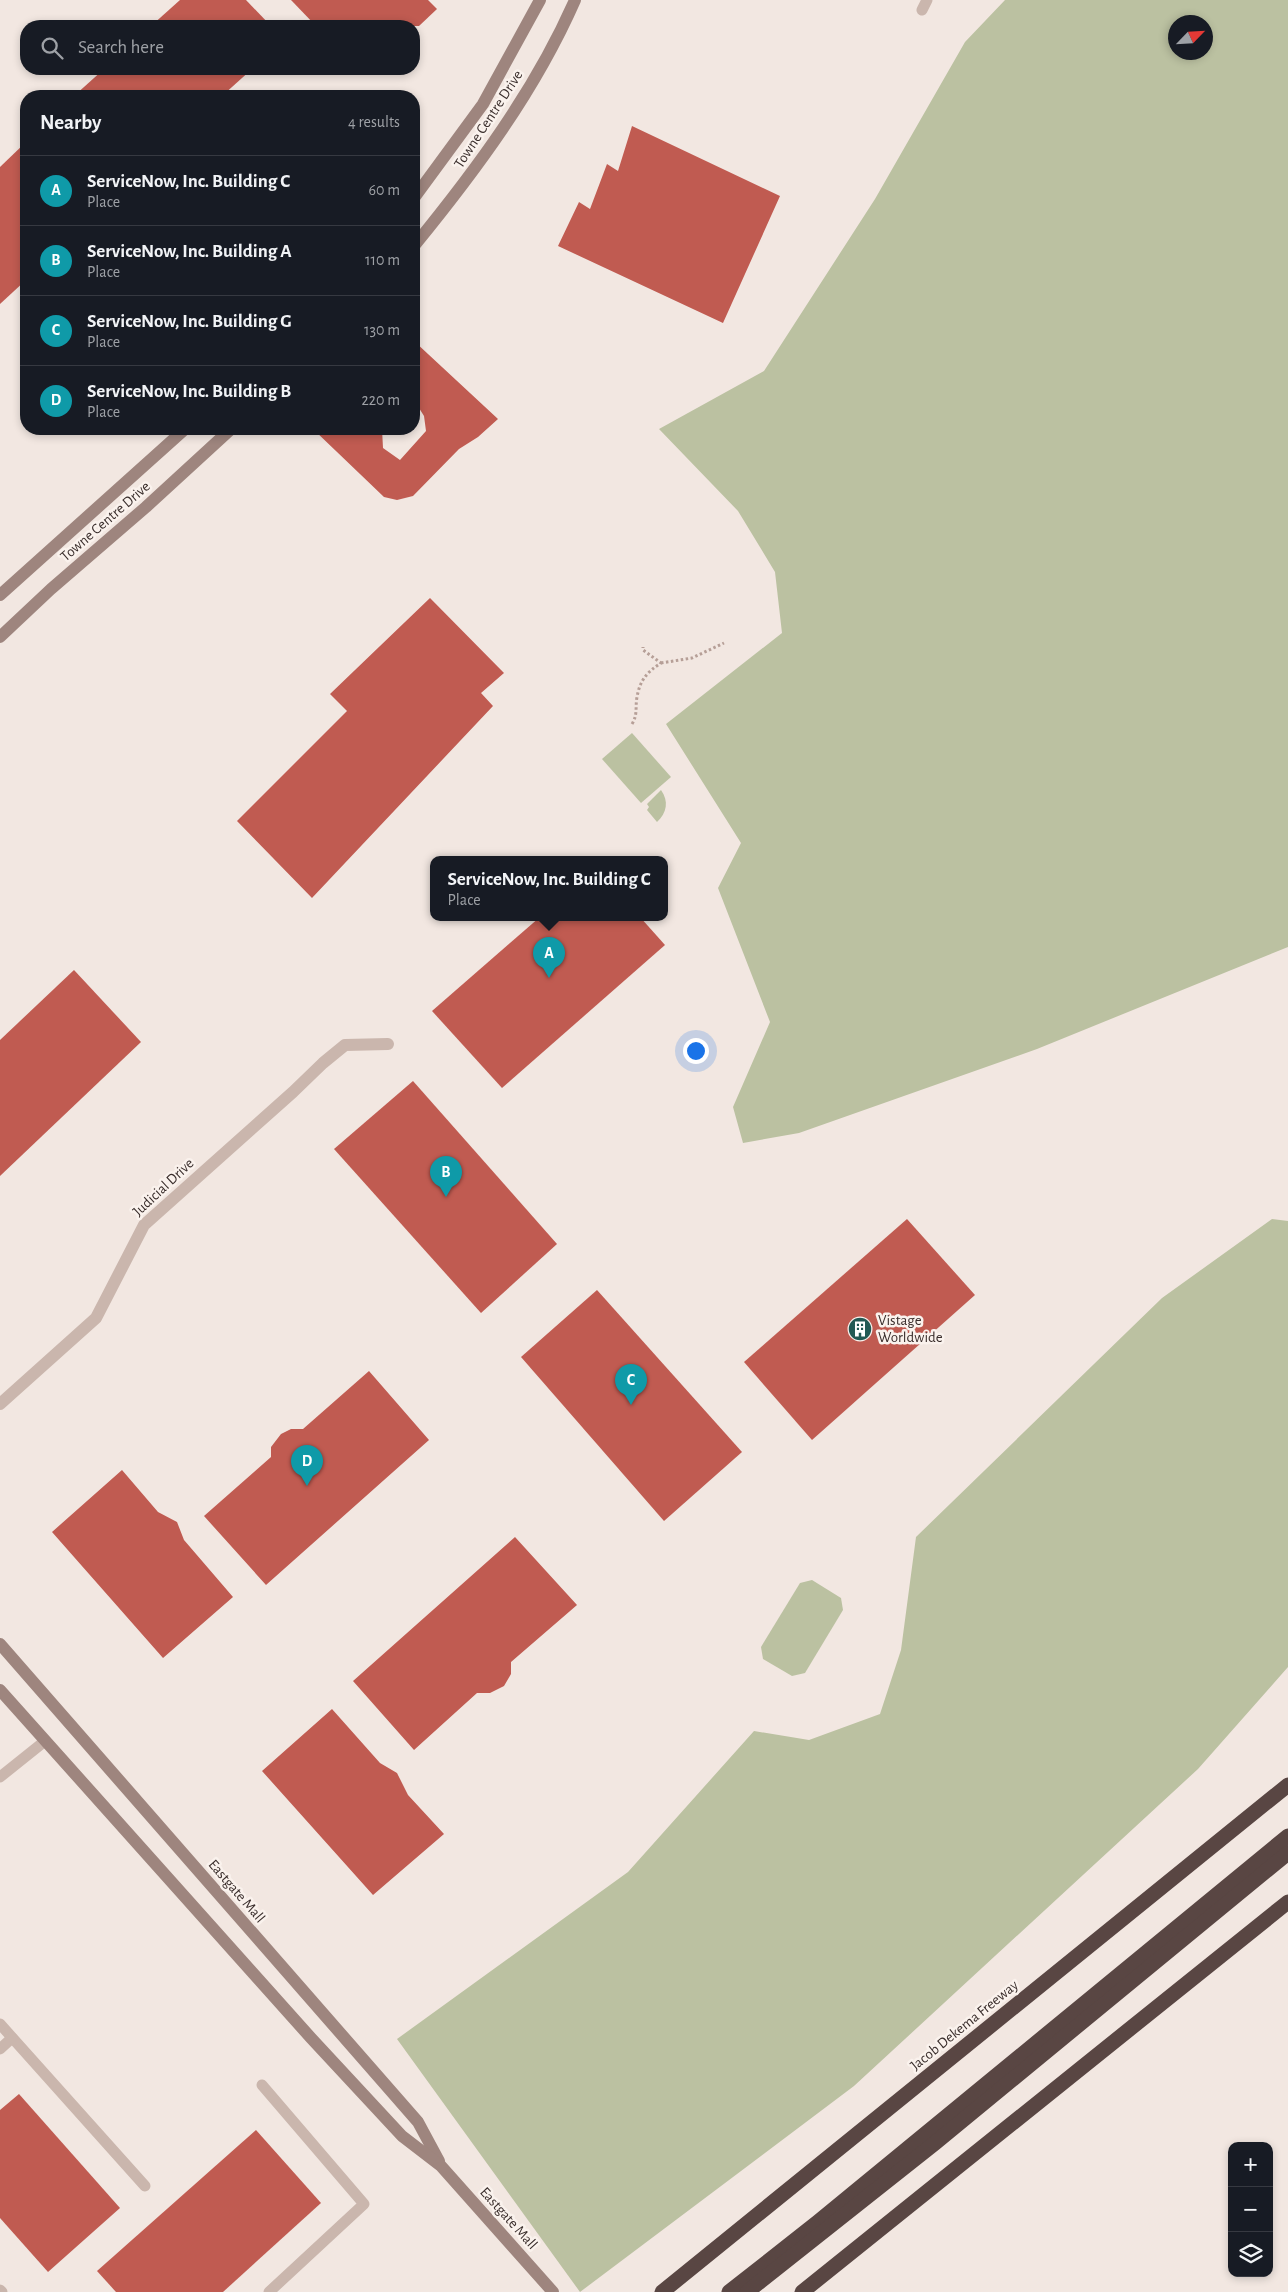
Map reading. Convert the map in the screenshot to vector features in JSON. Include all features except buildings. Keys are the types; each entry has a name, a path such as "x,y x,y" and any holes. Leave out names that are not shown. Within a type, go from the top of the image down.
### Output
{"highway":[{"name":"Jacob Dekema Freeway","path":"662,2292 1288,1785"},
{"path":"729,2292 826,2215 1288,1836"},
{"path":"747,2292 935,2143 1288,1853"},
{"path":"802,2292 1288,1902"}],"main road":[{"name":"Towne Centre Drive","path":"420,190 483,104 540,0"},
{"name":"Towne Centre Drive","path":"420,238 496,140 532,83 575,0"},
{"name":"Towne Centre Drive","path":"0,595 178,435"},
{"name":"Towne Centre Drive","path":"0,638 51,589 146,507 224,435"},
{"name":"Eastgate Mall","path":"0,1644 418,2122 441,2166"},
{"name":"Eastgate Mall","path":"0,1690 402,2136 441,2166 553,2292"}],"street":[{"name":"Judicial Drive","path":"0,1404 96,1318 144,1225 293,1092 323,1062 345,1045 388,1044"}],"lane":[{"path":"0,1777 45,1741"},
{"path":"0,2024 145,2186"},
{"path":"0,2049 12,2038"},
{"path":"262,2085 364,2204 269,2292"}],"path":[{"path":"632,724 637,716 637,697 643,677 661,663 692,658 724,643"},
{"path":"643,647 643,650 652,658 661,663"}],"green space":[{"path":"1005,0 1288,0 1288,947 1037,1049 799,1133 743,1143 733,1107 770,1022 718,888 741,843 666,724 782,633 775,572 738,511 659,429 764,371 875,199 965,42"},
{"path":"632,733 671,777 641,803 602,759"},
{"path":"661,790 664,794 666,807 663,815 657,822 647,810 649,807 647,804"},
{"path":"1272,1219 1288,1221 1288,1667 1198,1769 854,2086 580,2292 397,2039 628,1872 754,1731 809,1740 880,1714 901,1650 916,1537 1162,1298"},
{"path":"812,1580 841,1598 843,1610 805,1673 792,1676 763,1659 761,1647 800,1583"}],"place":[{"name":"ServiceNow, Inc. Building C","path":"549,978"},
{"name":"ServiceNow, Inc. Building A","path":"446,1197"},
{"name":"Vistage Worldwide","path":"860,1329"},
{"name":"ServiceNow, Inc. Building G","path":"631,1405"},
{"name":"ServiceNow, Inc. Building B","path":"307,1486"}]}
